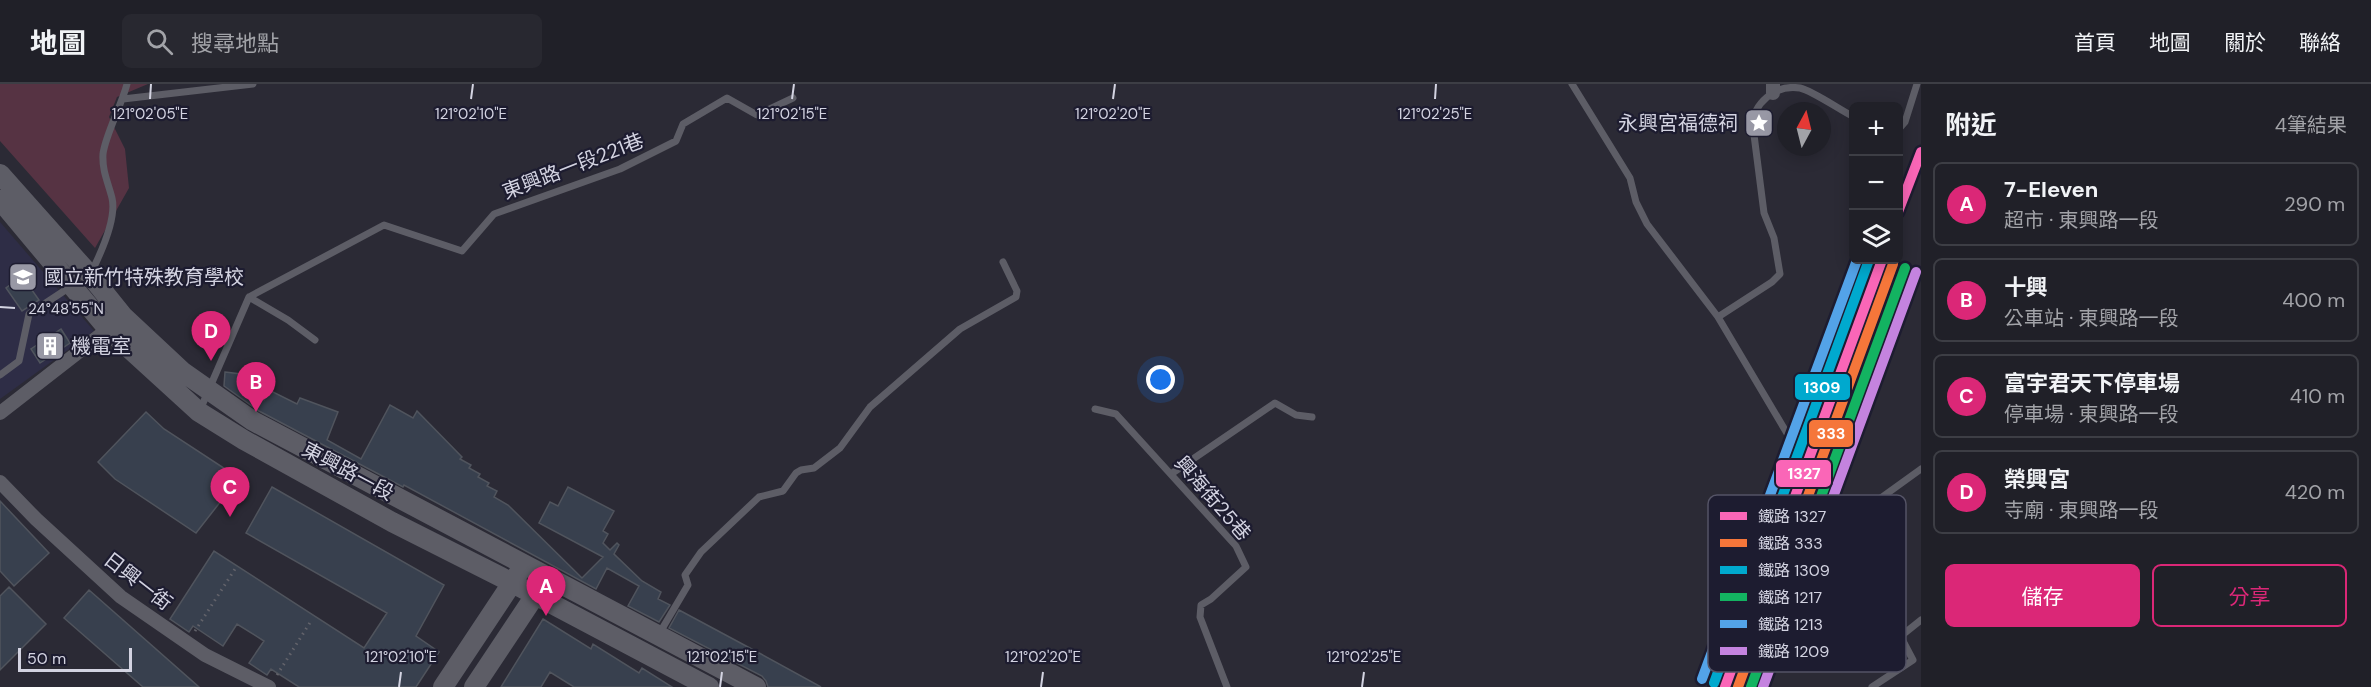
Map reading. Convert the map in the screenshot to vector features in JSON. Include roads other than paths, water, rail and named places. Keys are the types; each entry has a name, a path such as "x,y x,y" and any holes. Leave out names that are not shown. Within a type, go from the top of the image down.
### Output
{"street":[{"name":"東興路一段","path":"0,174 90,275 123,316 183,372 209,392 253,421 756,687"},
{"name":"東興路一段","path":"0,200 108,329 199,412 244,440 392,522 709,687"},
{"path":"0,413 108,329"},
{"name":"日興一街","path":"0,482 36,519 121,597 205,654 272,682"},
{"path":"443,687 524,564"},
{"path":"474,687 536,596 546,576"}],"lane":[{"path":"0,375 19,361 29,314 90,275 102,253 113,201 103,174 104,151 127,84"},
{"path":"123,99 253,84"},
{"path":"1572,84 1630,178 1636,202 1647,224 1718,317 1824,495"},
{"path":"1903,125 1917,84"},
{"path":"1718,317 1772,282 1780,274 1774,238 1764,213 1752,118 1763,99 1773,88 1800,88 1849,114"},
{"name":"東興路一段221巷","path":"249,297 384,225 462,251 494,214 620,169 676,141 683,123 727,98 757,115 793,98"},
{"path":"659,634 688,585 685,575 709,544 759,497 783,491 796,473 814,468 840,448 870,407 960,329 1016,297 1017,291 1003,262"},
{"path":"199,412 249,297 288,320 315,340"},
{"path":"1172,474 1275,403 1296,415 1312,417"},
{"name":"興海街25巷","path":"1095,409 1116,414 1236,546 1246,567 1211,599 1201,605 1200,616 1227,687"},
{"path":"1884,495 1921,468"},
{"path":"1906,632 1921,620"},
{"path":"1906,646 1913,660 1906,665"},
{"path":"1872,687 1895,672"}],"rail line":[{"name":"1327","path":"1899,210 1921,152"},
{"name":"1213","path":"1770,495 1856,264"},
{"name":"1309","path":"1783,495 1868,264"},
{"name":"1327","path":"1796,495 1881,264"},
{"name":"333","path":"1808,495 1893,264"},
{"name":"1217","path":"1822,495 1905,268"},
{"name":"1209","path":"1834,495 1916,272"},
{"name":"1213","path":"1702,679 1708,663"},
{"name":"1309","path":"1714,683 1718,672"},
{"name":"1327","path":"1725,687 1731,672"},
{"name":"333","path":"1738,687 1743,672"},
{"name":"1217","path":"1751,687 1757,672"},
{"name":"1209","path":"1763,687 1769,672"}],"place":[{"name":"永興宮福德祠","path":"1759,123"},
{"name":"國立新竹特殊教育學校","path":"23,277"},
{"name":"機電室","path":"50,346"},
{"name":"榮興宮","path":"211,361"},
{"name":"十興","path":"256,412"},
{"name":"富宇君天下停車場","path":"230,517"},
{"name":"7-Eleven","path":"546,616"}]}
